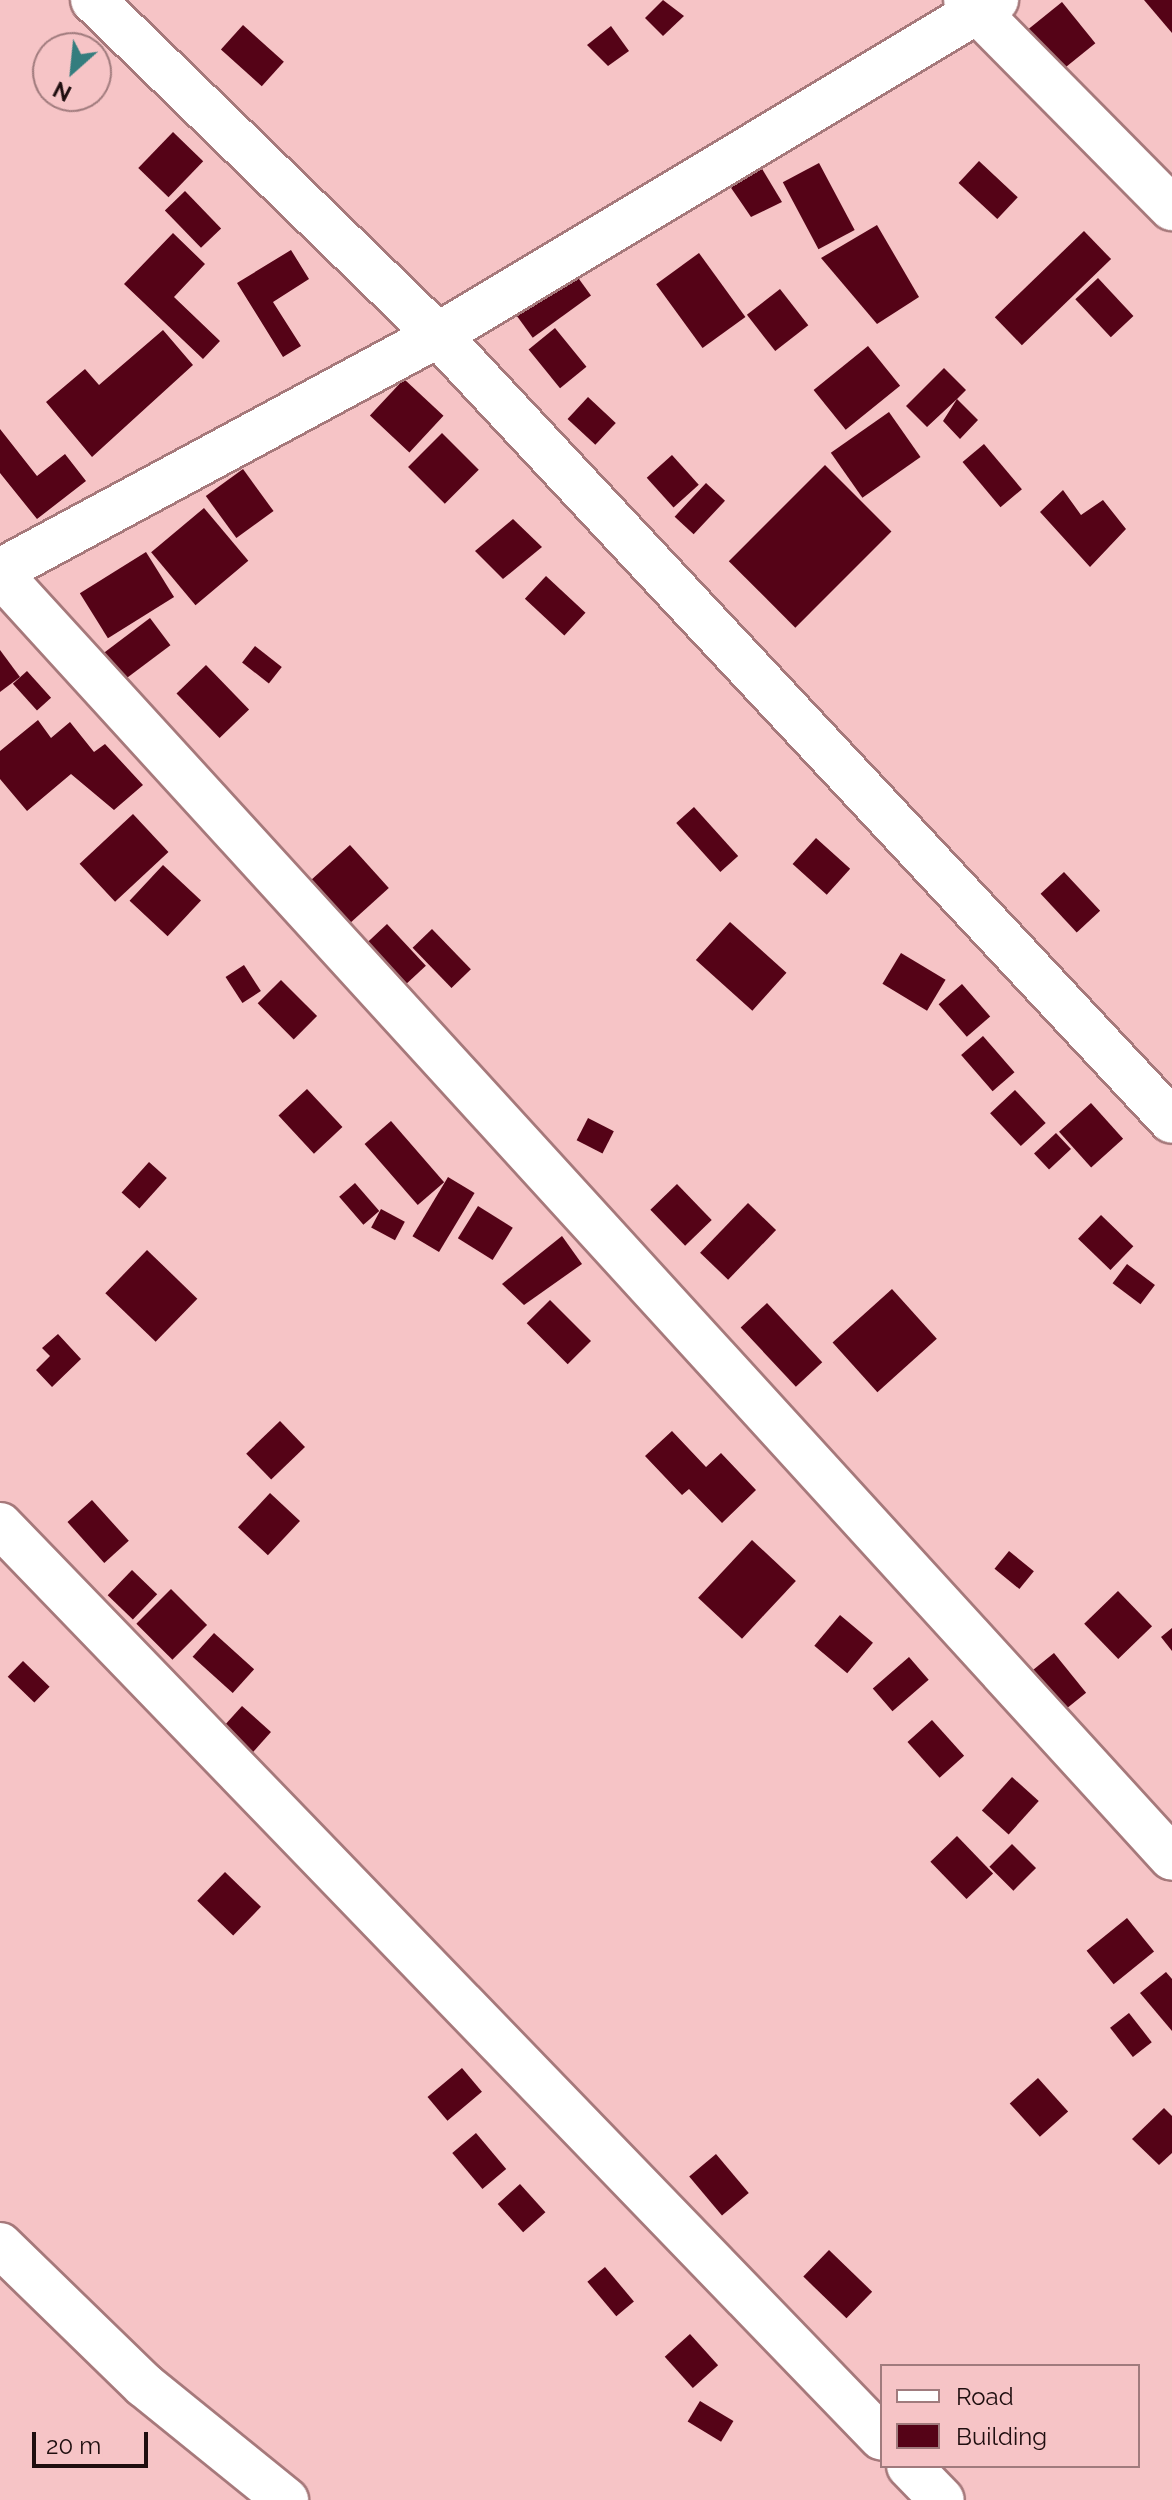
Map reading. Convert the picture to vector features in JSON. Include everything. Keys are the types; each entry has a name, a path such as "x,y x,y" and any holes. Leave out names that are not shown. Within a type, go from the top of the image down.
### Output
{"street":[{"path":"93,0 438,335 1172,1121"},
{"path":"1172,208 980,4 438,335 0,573 1172,1858"},
{"path":"0,1525 880,2436"},
{"path":"0,2245 144,2385 286,2500"},
{"path":"911,2468 942,2500"}],"building":[{"path":"663,0 684,16 663,36 645,18"},
{"path":"1144,0 1172,0 1172,33"},
{"path":"1062,2 1095,43 1056,75 1022,34"},
{"path":"243,25 284,62 262,86 221,50"},
{"path":"611,26 629,51 608,66 587,45"},
{"path":"173,132 203,161 168,197 138,168"},
{"path":"979,161 1018,197 997,219 959,183"},
{"path":"758,162 782,202 751,217 725,179"},
{"path":"819,163 855,230 818,249 783,182"},
{"path":"185,191 221,228 201,248 165,210"},
{"path":"877,225 919,297 877,324 821,258"},
{"path":"1084,231 1111,259 1022,345 995,317"},
{"path":"173,233 205,264 174,297 220,341 203,359 124,284"},
{"path":"291,250 309,279 273,302 301,346 283,357 237,283"},
{"path":"699,253 745,317 703,348 656,284"},
{"path":"571,268 591,296 533,338 513,310"},
{"path":"1098,278 1133,316 1111,337 1075,299"},
{"path":"780,289 808,325 775,351 747,315"},
{"path":"555,328 586,367 560,388 529,349"},
{"path":"163,330 193,365 92,457 46,402 85,369 99,385"},
{"path":"868,346 900,386 846,430 814,390"},
{"path":"944,368 966,390 927,427 906,406"},
{"path":"404,379 443,416 409,452 370,416"},
{"path":"588,397 616,423 595,445 568,419"},
{"path":"957,399 978,420 960,439 943,421"},
{"path":"889,412 921,457 862,498 831,453"},
{"path":"0,429 37,476 65,454 86,481 37,519 0,473"},
{"path":"442,433 479,470 445,504 408,467"},
{"path":"984,444 1022,489 1000,507 963,462"},
{"path":"672,455 699,485 673,507 647,478"},
{"path":"825,465 891,531 795,628 729,561"},
{"path":"243,469 274,511 236,538 206,496"},
{"path":"706,483 725,501 694,534 675,517"},
{"path":"1063,490 1081,515 1103,500 1126,529 1090,567 1040,512"},
{"path":"204,508 248,561 195,605 151,552"},
{"path":"513,519 542,547 503,579 475,551"},
{"path":"146,552 174,597 108,638 80,593"},
{"path":"546,576 585,613 564,635 525,599"},
{"path":"150,618 170,645 120,683 100,656"},
{"path":"255,646 282,667 269,683 242,663"},
{"path":"0,650 20,677 0,692"},
{"path":"206,665 249,710 220,738 177,693"},
{"path":"27,671 51,698 37,710 13,684"},
{"path":"38,720 51,738 70,722 94,752 105,744 143,785 114,810 71,774 27,811 0,779 0,751"},
{"path":"694,807 738,856 720,872 676,823"},
{"path":"133,814 168,852 115,902 80,864"},
{"path":"816,838 850,869 827,895 793,864"},
{"path":"350,845 389,888 350,923 311,880"},
{"path":"163,865 201,900 168,936 130,901"},
{"path":"1064,872 1100,911 1077,933 1041,894"},
{"path":"730,922 786,973 752,1011 696,960"},
{"path":"387,924 426,966 395,994 356,953"},
{"path":"432,929 471,969 451,988 413,948"},
{"path":"901,953 946,980 927,1011 882,984"},
{"path":"244,965 261,991 242,1003 226,977"},
{"path":"281,980 317,1016 294,1039 258,1003"},
{"path":"962,984 990,1016 967,1037 939,1004"},
{"path":"983,1036 1014,1072 993,1091 961,1055"},
{"path":"307,1089 342,1127 314,1154 278,1116"},
{"path":"1015,1090 1046,1123 1021,1146 990,1113"},
{"path":"1091,1103 1123,1139 1091,1167 1059,1132"},
{"path":"588,1118 614,1131 602,1153 577,1140"},
{"path":"391,1121 444,1182 418,1205 365,1144"},
{"path":"1056,1133 1071,1149 1049,1170 1034,1153"},
{"path":"149,1162 167,1178 139,1209 122,1192"},
{"path":"448,1177 475,1193 439,1252 412,1236"},
{"path":"355,1183 379,1211 363,1225 339,1197"},
{"path":"677,1184 712,1220 685,1246 650,1210"},
{"path":"748,1203 776,1230 728,1280 700,1253"},
{"path":"478,1206 513,1228 493,1260 458,1238"},
{"path":"381,1209 405,1222 395,1240 371,1228"},
{"path":"1101,1215 1133,1246 1110,1270 1078,1239"},
{"path":"562,1236 582,1264 524,1305 502,1284"},
{"path":"147,1250 197,1299 156,1342 105,1293"},
{"path":"1127,1264 1155,1285 1141,1304 1113,1283"},
{"path":"892,1289 937,1339 877,1392 833,1343"},
{"path":"550,1300 591,1341 568,1364 527,1323"},
{"path":"767,1303 822,1362 796,1387 741,1328"},
{"path":"58,1334 81,1359 52,1387 36,1370 50,1356 42,1348"},
{"path":"280,1421 305,1447 271,1480 246,1454"},
{"path":"672,1431 706,1467 721,1453 756,1490 722,1523 689,1489 682,1495 645,1456"},
{"path":"270,1493 300,1521 268,1555 238,1527"},
{"path":"92,1500 129,1541 104,1563 67,1522"},
{"path":"752,1540 796,1581 742,1639 698,1598"},
{"path":"1009,1551 1034,1571 1019,1589 995,1569"},
{"path":"132,1570 157,1594 133,1619 108,1595"},
{"path":"171,1589 207,1625 172,1660 136,1624"},
{"path":"1118,1591 1152,1626 1118,1659 1084,1624"},
{"path":"840,1615 873,1643 847,1673 814,1646"},
{"path":"1172,1628 1172,1651 1161,1637"},
{"path":"214,1633 254,1669 233,1693 193,1657"},
{"path":"1054,1653 1086,1693 1057,1716 1025,1676"},
{"path":"909,1657 929,1680 892,1711 873,1688"},
{"path":"23,1661 50,1687 34,1703 8,1677"},
{"path":"242,1706 271,1732 251,1754 222,1728"},
{"path":"932,1720 964,1756 940,1778 907,1742"},
{"path":"1012,1777 1039,1801 1009,1835 982,1810"},
{"path":"957,1836 993,1873 967,1899 930,1862"},
{"path":"1012,1844 1036,1868 1013,1891 989,1867"},
{"path":"225,1872 261,1907 233,1936 197,1901"},
{"path":"1127,1918 1154,1951 1114,1984 1087,1951"},
{"path":"1166,1972 1172,1979 1172,2031 1140,1993"},
{"path":"1129,2013 1152,2042 1133,2057 1110,2028"},
{"path":"462,2068 482,2092 447,2121 428,2097"},
{"path":"1038,2078 1068,2111 1040,2137 1010,2103"},
{"path":"1164,2108 1172,2116 1172,2153 1159,2165 1132,2139"},
{"path":"476,2133 506,2169 482,2189 452,2153"},
{"path":"716,2154 749,2193 722,2216 689,2176"},
{"path":"520,2184 545,2212 523,2232 498,2204"},
{"path":"829,2250 872,2292 846,2318 803,2277"},
{"path":"605,2267 634,2301 616,2316 587,2282"},
{"path":"690,2334 718,2365 693,2388 665,2357"},
{"path":"700,2401 733,2421 721,2442 688,2422"}]}
